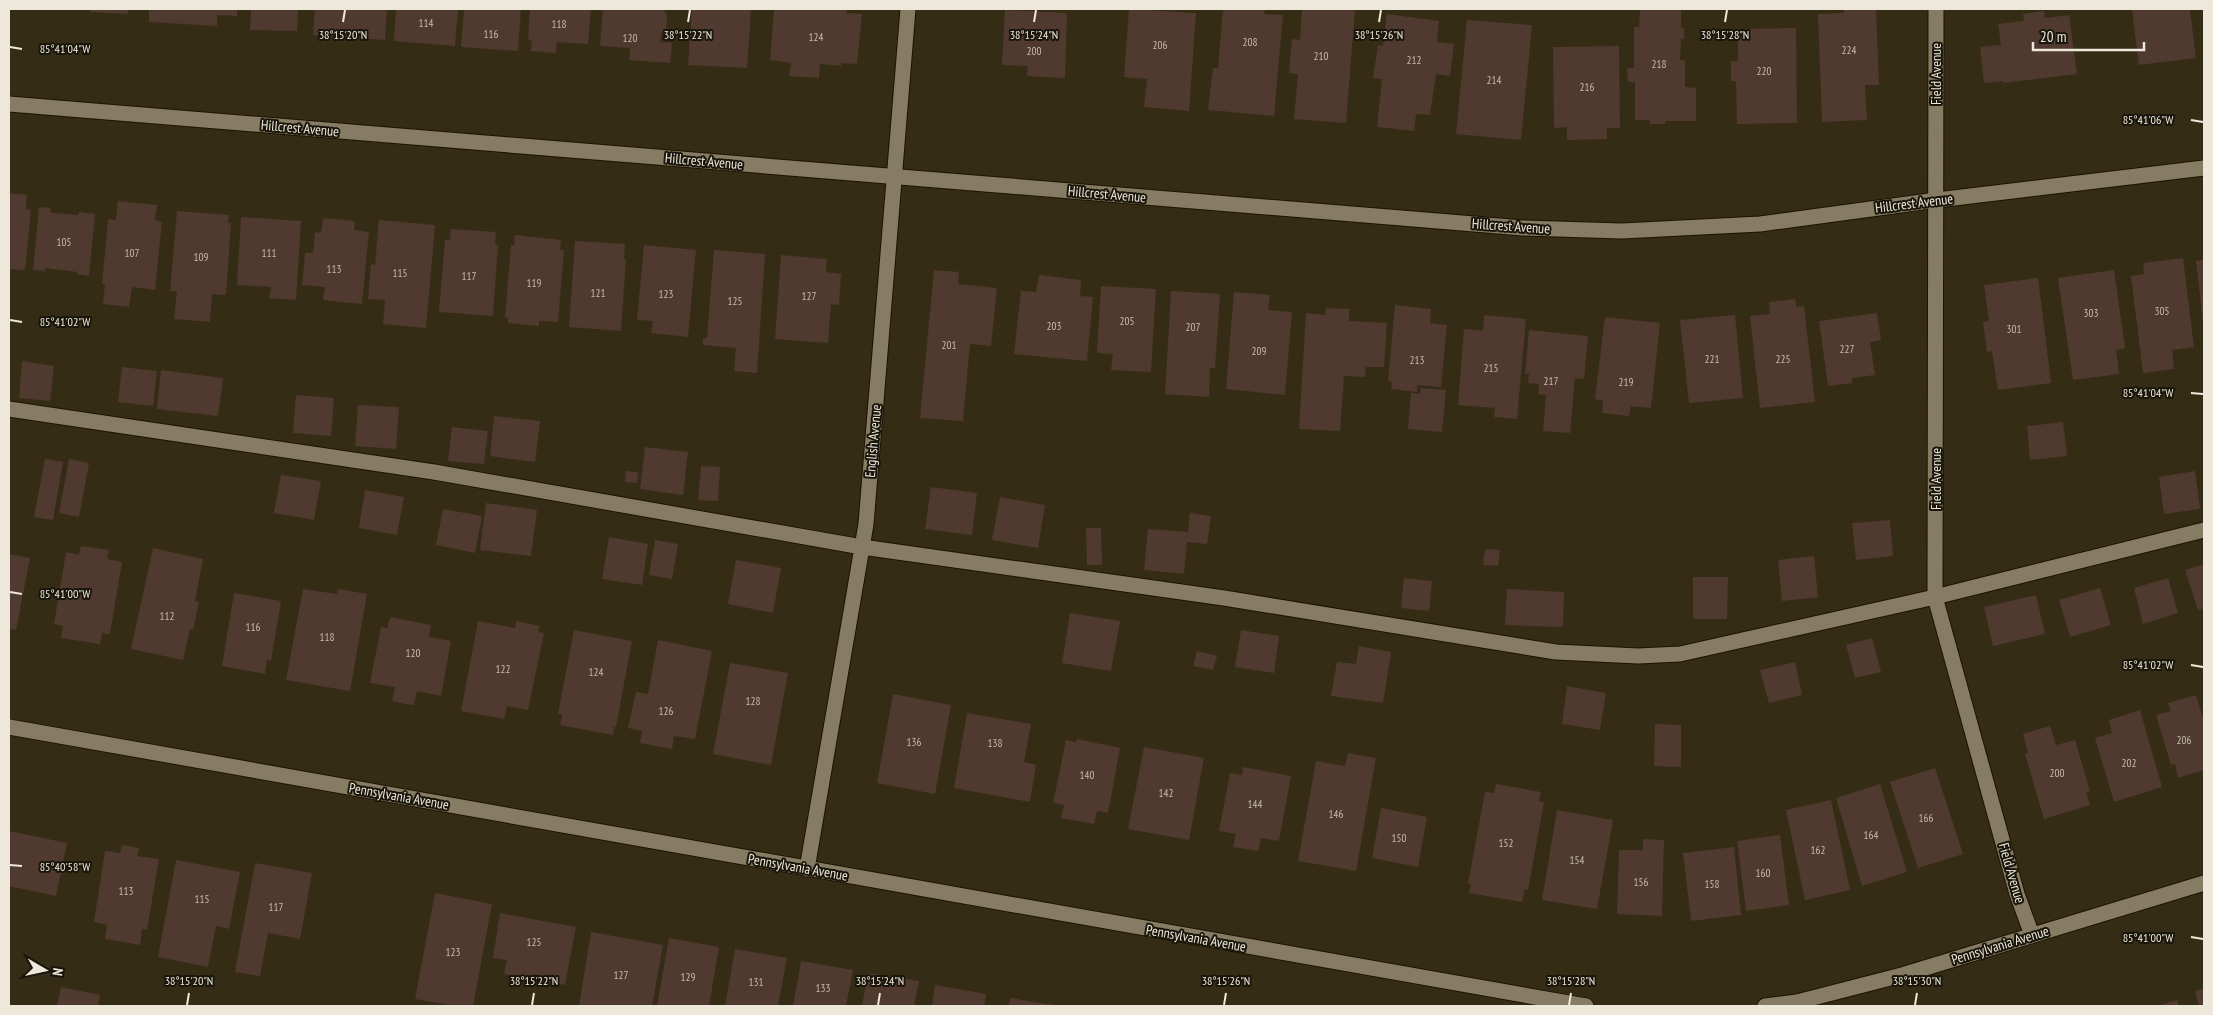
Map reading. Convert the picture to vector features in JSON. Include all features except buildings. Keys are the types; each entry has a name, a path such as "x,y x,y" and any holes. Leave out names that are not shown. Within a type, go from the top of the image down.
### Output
{"street":[{"name":"English Avenue","path":"807,868 867,514 908,9"},
{"name":"Field Avenue","path":"1936,9 1936,597 2017,894 2032,935"},
{"name":"Hillcrest Avenue","path":"9,104 1522,228 1622,231 1760,224 1937,200 2044,189 2204,168"},
{"path":"9,410 434,472 862,547 1224,598 1556,652 1628,656 1680,654 1936,597 2204,530"},
{"name":"Pennsylvania Avenue","path":"9,727 1586,1006"},
{"name":"Pennsylvania Avenue","path":"1765,1006 1797,1002 1902,975 2204,883"}]}
